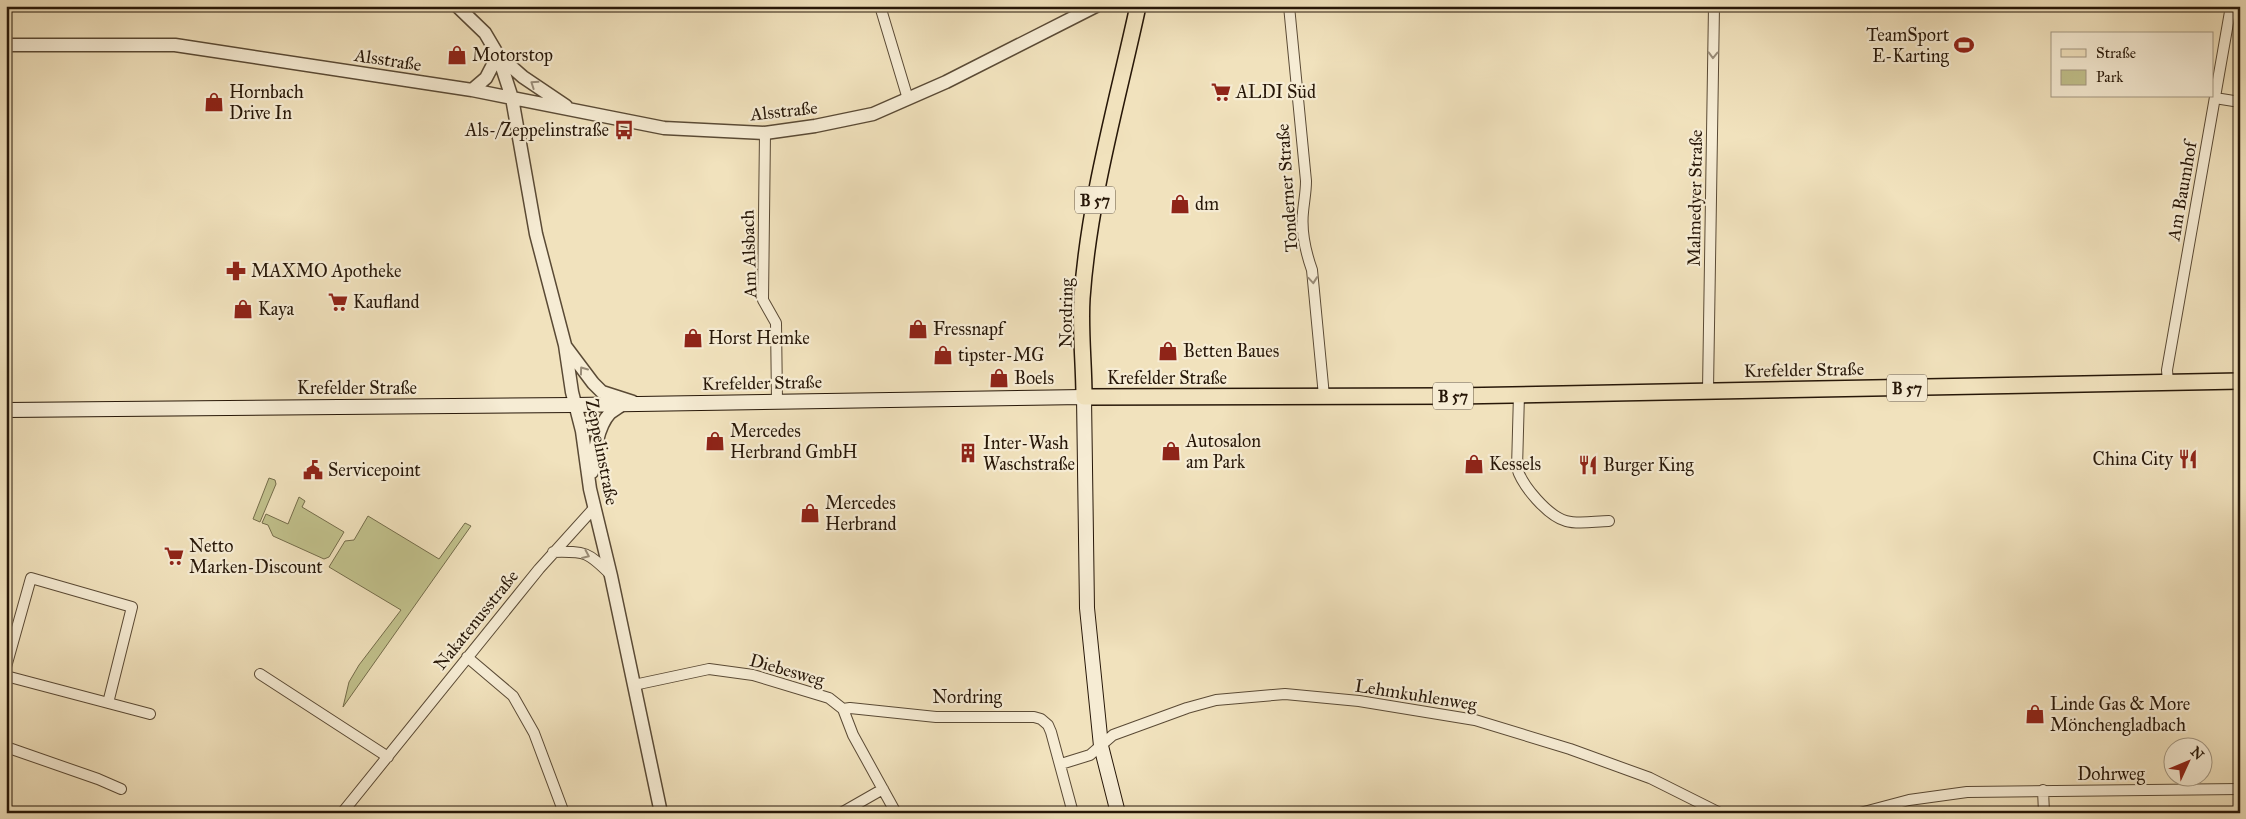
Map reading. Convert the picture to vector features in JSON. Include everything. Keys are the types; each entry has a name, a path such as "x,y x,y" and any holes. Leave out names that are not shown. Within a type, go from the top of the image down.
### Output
{"main road":[{"name":"Nordring","path":"1118,813 1111,792 1101,746 1087,608 1082,299 1099,175 1138,6"},
{"name":"Krefelder Straße","path":"6,410 575,405 1084,397 1519,394 2240,381"}],"street":[{"path":"456,6 485,33 498,55 523,77 572,110"},
{"path":"880,6 908,99"},
{"name":"Alsstraße","path":"6,45 175,45 472,90 664,128 765,132 854,119 908,99 946,82 1096,6"},
{"name":"Tonderner Straße","path":"1289,6 1306,181 1306,199 1303,212 1306,253 1312,270 1324,396"},
{"name":"Malmedyer Straße","path":"1708,390 1714,6"},
{"name":"Am Baumhof","path":"2168,382 2167,370 2231,6"},
{"path":"472,90 486,78 498,55"},
{"name":"Zeppelinstraße","path":"498,55 512,98 536,234 565,345 575,405 582,431 590,489 611,576 661,813"},
{"path":"2215,98 2240,102"},
{"name":"Am Alsbach","path":"765,132 763,300 776,323 777,401"},
{"path":"565,345 593,383 602,392 638,403"},
{"path":"1519,394 1517,468 1520,478 1527,488 1555,517 1567,522 1609,521"},
{"path":"590,489 598,437 610,413 623,404"},
{"name":"Nakatenusstraße","path":"342,813 553,552 595,507"},
{"path":"553,552 580,551 593,558 611,576"},
{"path":"6,667 31,578 132,607 108,703"},
{"path":"467,657 513,696 534,733 564,813"},
{"name":"Diebesweg","path":"634,685 709,669 754,674 829,698 842,709"},
{"path":"260,674 388,758"},
{"path":"6,676 150,714"},
{"name":"Lehmkuhlenweg","path":"1101,746 1113,735 1187,708 1216,700 1284,694 1359,701 1475,720 1570,749 1650,778 1720,813"},
{"name":"Nordring","path":"842,709 850,708 936,717 1034,717 1041,719 1048,725 1074,813"},
{"path":"842,709 853,735 896,813"},
{"path":"1060,764 1090,755 1101,746"},
{"path":"6,747 98,779 121,789"},
{"path":"841,813 882,789"},
{"name":"Dohrweg","path":"1860,813 1909,800 1967,792 2240,789"},
{"path":"2043,790 2044,813"}],"green space":[{"path":"269,478 275,480 276,484 260,522 253,519"},
{"path":"299,497 305,501 302,507 344,532 329,557 324,559 273,536 268,525 262,523 266,514 288,524"},
{"path":"368,516 439,559 465,523 471,526 343,707 349,682 359,665 401,610 329,567 345,541 354,540"}],"place":[{"name":"TeamSport E-Karting","path":"1964,45"},
{"name":"Motorstop","path":"457,55"},
{"name":"ALDI Süd","path":"1221,92"},
{"name":"Hornbach Drive In","path":"214,102"},
{"name":"Als-/Zeppelinstraße","path":"624,130"},
{"name":"dm","path":"1180,204"},
{"name":"MAXMO Apotheke","path":"236,271"},
{"name":"Kaufland","path":"338,302"},
{"name":"Kaya","path":"243,309"},
{"name":"Fressnapf","path":"918,329"},
{"name":"Horst Hemke","path":"693,338"},
{"name":"Betten Baues","path":"1168,351"},
{"name":"tipster-MG","path":"943,355"},
{"name":"Boels","path":"999,378"},
{"name":"Mercedes Herbrand GmbH","path":"715,441"},
{"name":"Autosalon am Park","path":"1171,451"},
{"name":"Inter-Wash Waschstraße","path":"968,453"},
{"name":"China City","path":"2188,459"},
{"name":"Kessels","path":"1474,464"},
{"name":"Burger King","path":"1588,465"},
{"name":"Servicepoint","path":"313,470"},
{"name":"Mercedes Herbrand","path":"810,513"},
{"name":"Netto Marken-Discount","path":"174,556"},
{"name":"Linde Gas & More Mönchengladbach","path":"2035,714"}]}
